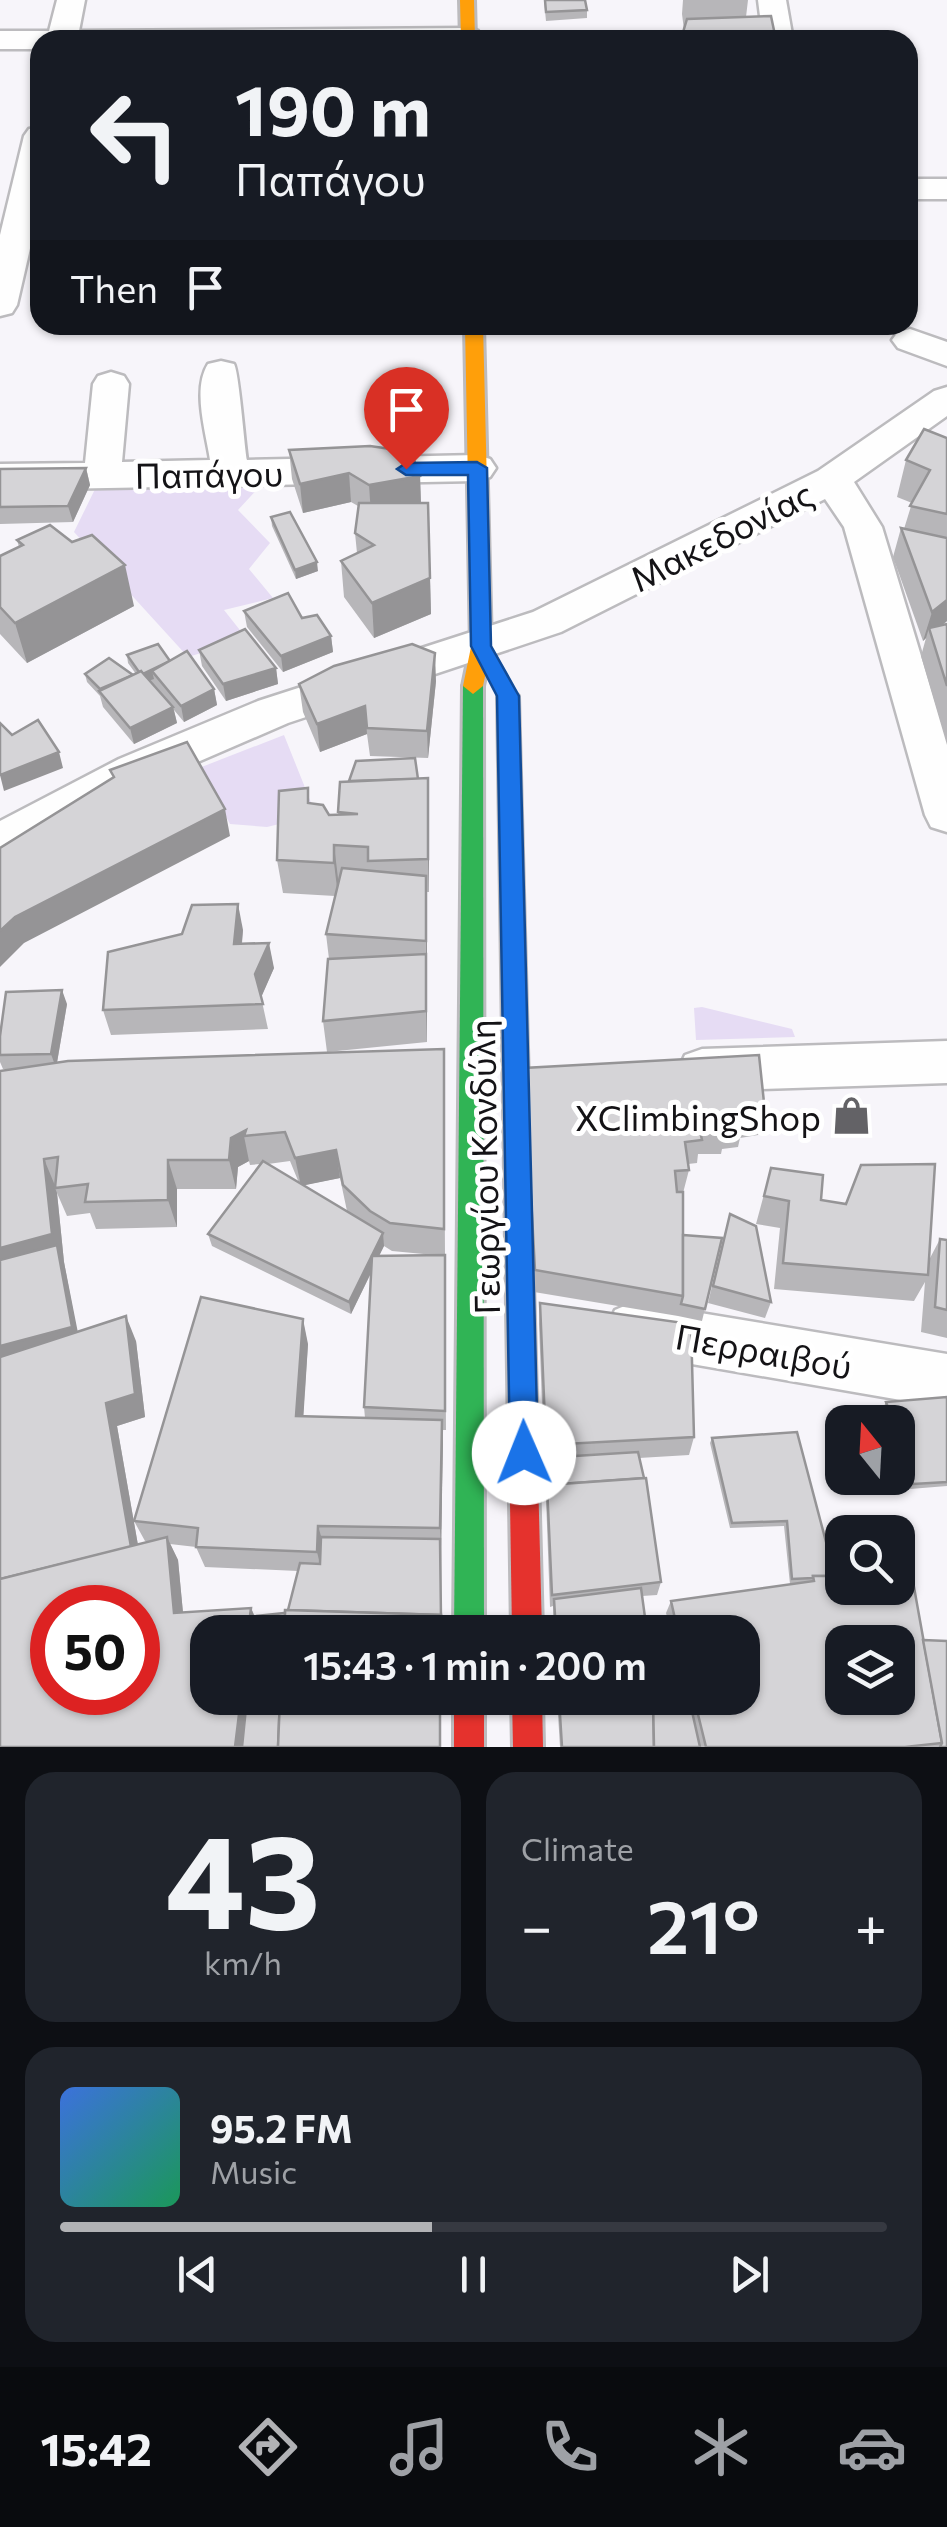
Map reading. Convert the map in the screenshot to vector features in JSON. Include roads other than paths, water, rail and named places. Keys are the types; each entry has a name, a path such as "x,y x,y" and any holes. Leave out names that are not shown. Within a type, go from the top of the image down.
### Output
{"main road":[{"path":"467,0 468,30"},
{"name":"Γεωργίου Κονδύλη","path":"474,335 481,646 471,696 491,1077 554,1314 527,1615"},
{"name":"Γεωργίου Κονδύλη","path":"470,1615 508,696 481,646"},
{"path":"469,1715 469,1747"},
{"path":"528,1715 528,1747"}],"street":[{"path":"64,30 71,0"},
{"path":"772,0 776,30"},
{"path":"0,40 30,40"},
{"path":"0,305 30,173"},
{"path":"918,190 947,189"},
{"path":"910,340 947,355"},
{"path":"221,372 220,407 230,472"},
{"path":"102,475 110,384"},
{"name":"Μακεδονίας","path":"0,842 134,771 273,712 546,622 831,480 947,400"},
{"name":"Παπάγου","path":"0,477 477,468"},
{"path":"831,480 850,502 863,527 941,773 947,815"},
{"path":"653,1072 947,1062"},
{"name":"Περραιβού","path":"554,1314 947,1382"}],"place":[{"name":"XClimbingShop","path":"851,1116"}]}
